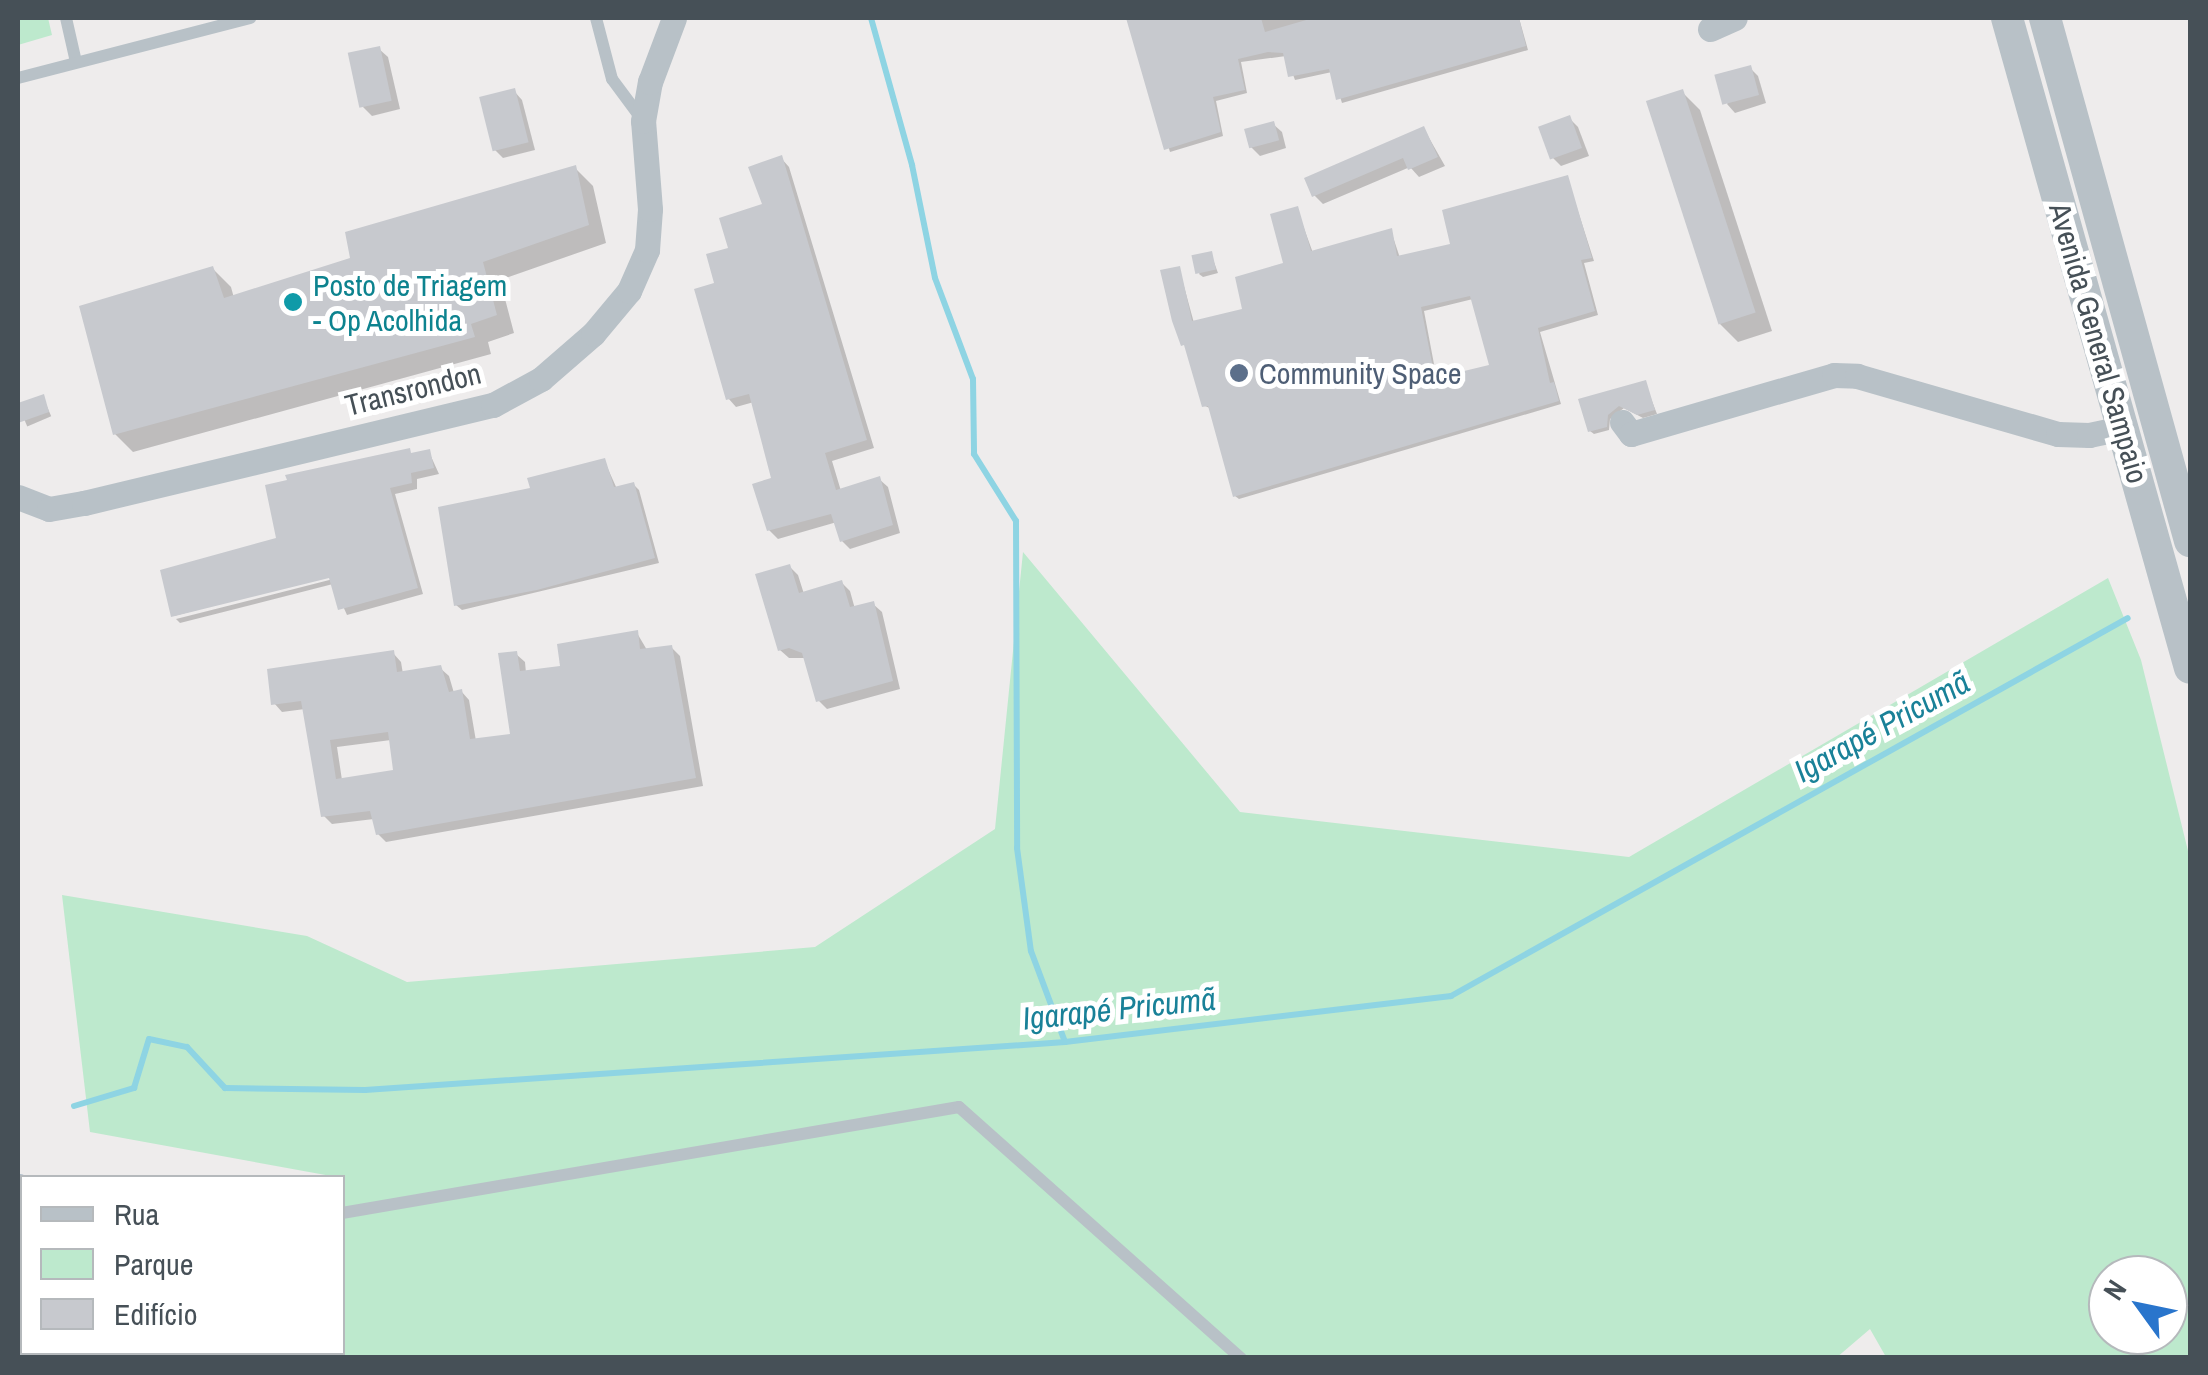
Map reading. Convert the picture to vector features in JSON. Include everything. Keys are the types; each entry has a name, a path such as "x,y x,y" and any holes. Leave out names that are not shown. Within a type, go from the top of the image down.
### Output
{"street":[{"name":"Transrondon","path":"18,497 49,509 84,503 493,405 542,379 593,334 617,306 647,250 650,209 643,121 650,82 674,18"},
{"path":"1710,29 1735,18"},
{"name":"Avenida General Sampaio","path":"2009,18 2190,668"},
{"name":"Avenida General Sampaio","path":"2045,18 2187,530"},
{"path":"1622,422 1631,434 1834,375 1858,376 2058,434 2089,436 2123,428"},
{"path":"2151,528 2187,530"}],"lane":[{"path":"66,18 76,62"},
{"path":"18,78 250,18"},
{"path":"596,18 612,79 643,121"},
{"path":"345,1212 958,1106 1241,1358"}],"green space":[{"path":"18,18 48,18 52,35 18,45"},
{"path":"1023,552 1240,812 1629,857 2108,578 2141,660 2190,859 2190,1357 1886,1357 1870,1329 1836,1358 324,1357 345,1355 345,1175 326,1175 90,1132 62,895 307,936 407,982 815,947 995,829"}],"building":[{"path":"1126,18 1261,18 1265,32 1313,18 1519,18 1526,46 1336,100 1329,69 1288,77 1283,53 1238,59 1245,90 1213,97 1221,132 1164,150"},
{"path":"380,46 392,101 359,108 348,53"},
{"path":"1751,65 1759,95 1722,105 1714,75"},
{"path":"515,88 529,142 493,151 479,97"},
{"path":"1683,89 1756,312 1719,325 1646,101"},
{"path":"1570,115 1582,148 1550,160 1538,127"},
{"path":"1274,121 1279,140 1249,148 1244,129"},
{"path":"1424,126 1438,157 1408,170 1403,158 1312,197 1304,178"},
{"path":"782,155 867,440 825,453 836,490 880,476 893,525 840,542 831,514 767,531 752,484 771,478 749,394 726,400 694,289 714,283 706,254 728,248 719,218 762,204 748,167"},
{"name":"Posto de Triagem - Op Acolhida","path":"576,165 589,225 483,262 497,315 471,324 475,337 113,435 79,306 213,266 224,298 350,258 345,232"},
{"path":"1568,175 1592,258 1581,260 1595,311 1538,328 1550,383 1554,382 1559,401 1233,497 1208,406 1202,407 1184,345 1181,346 1172,321 1160,270 1180,266 1192,321 1242,309 1235,277 1283,263 1270,214 1298,206 1311,251 1392,228 1397,256 1450,244 1442,210","holes":["1470,296 1489,365 1435,378 1421,307"]},
{"path":"1212,251 1216,270 1195,274 1191,255"},
{"path":"1646,380 1655,410 1637,415 1619,406 1608,415 1607,427 1588,432 1578,399"},
{"path":"44,394 49,412 18,423 18,403"},
{"path":"410,448 411,453 430,449 434,468 411,473 412,483 390,488 418,588 338,610 329,578 171,617 160,570 276,538 265,485 287,480 285,475"},
{"path":"605,458 614,487 634,482 655,558 537,590 454,606 438,507 530,488 527,478"},
{"path":"790,564 799,593 842,580 850,607 874,601 893,681 816,702 802,653 789,648 778,651 755,574"},
{"path":"638,630 640,649 672,645 696,778 376,835 370,811 321,817 301,701 271,705 267,669 394,650 397,672 441,665 449,692 462,689 470,739 510,734 498,653 517,651 520,671 560,666 557,644","holes":["388,732 393,770 336,779 330,740"]}],"waterway":[{"path":"871,18 912,165 935,278 973,379 974,454 1016,521 1017,848 1031,951 1065,1042"},
{"name":"Igarapé Pricumã","path":"74,1106 134,1088 149,1039 187,1047 225,1088 365,1090 1065,1042 1451,996 2128,618"}],"place":[{"name":"Posto de Triagem - Op Acolhida","path":"293,302"},
{"name":"Community Space","path":"1239,373"}]}
